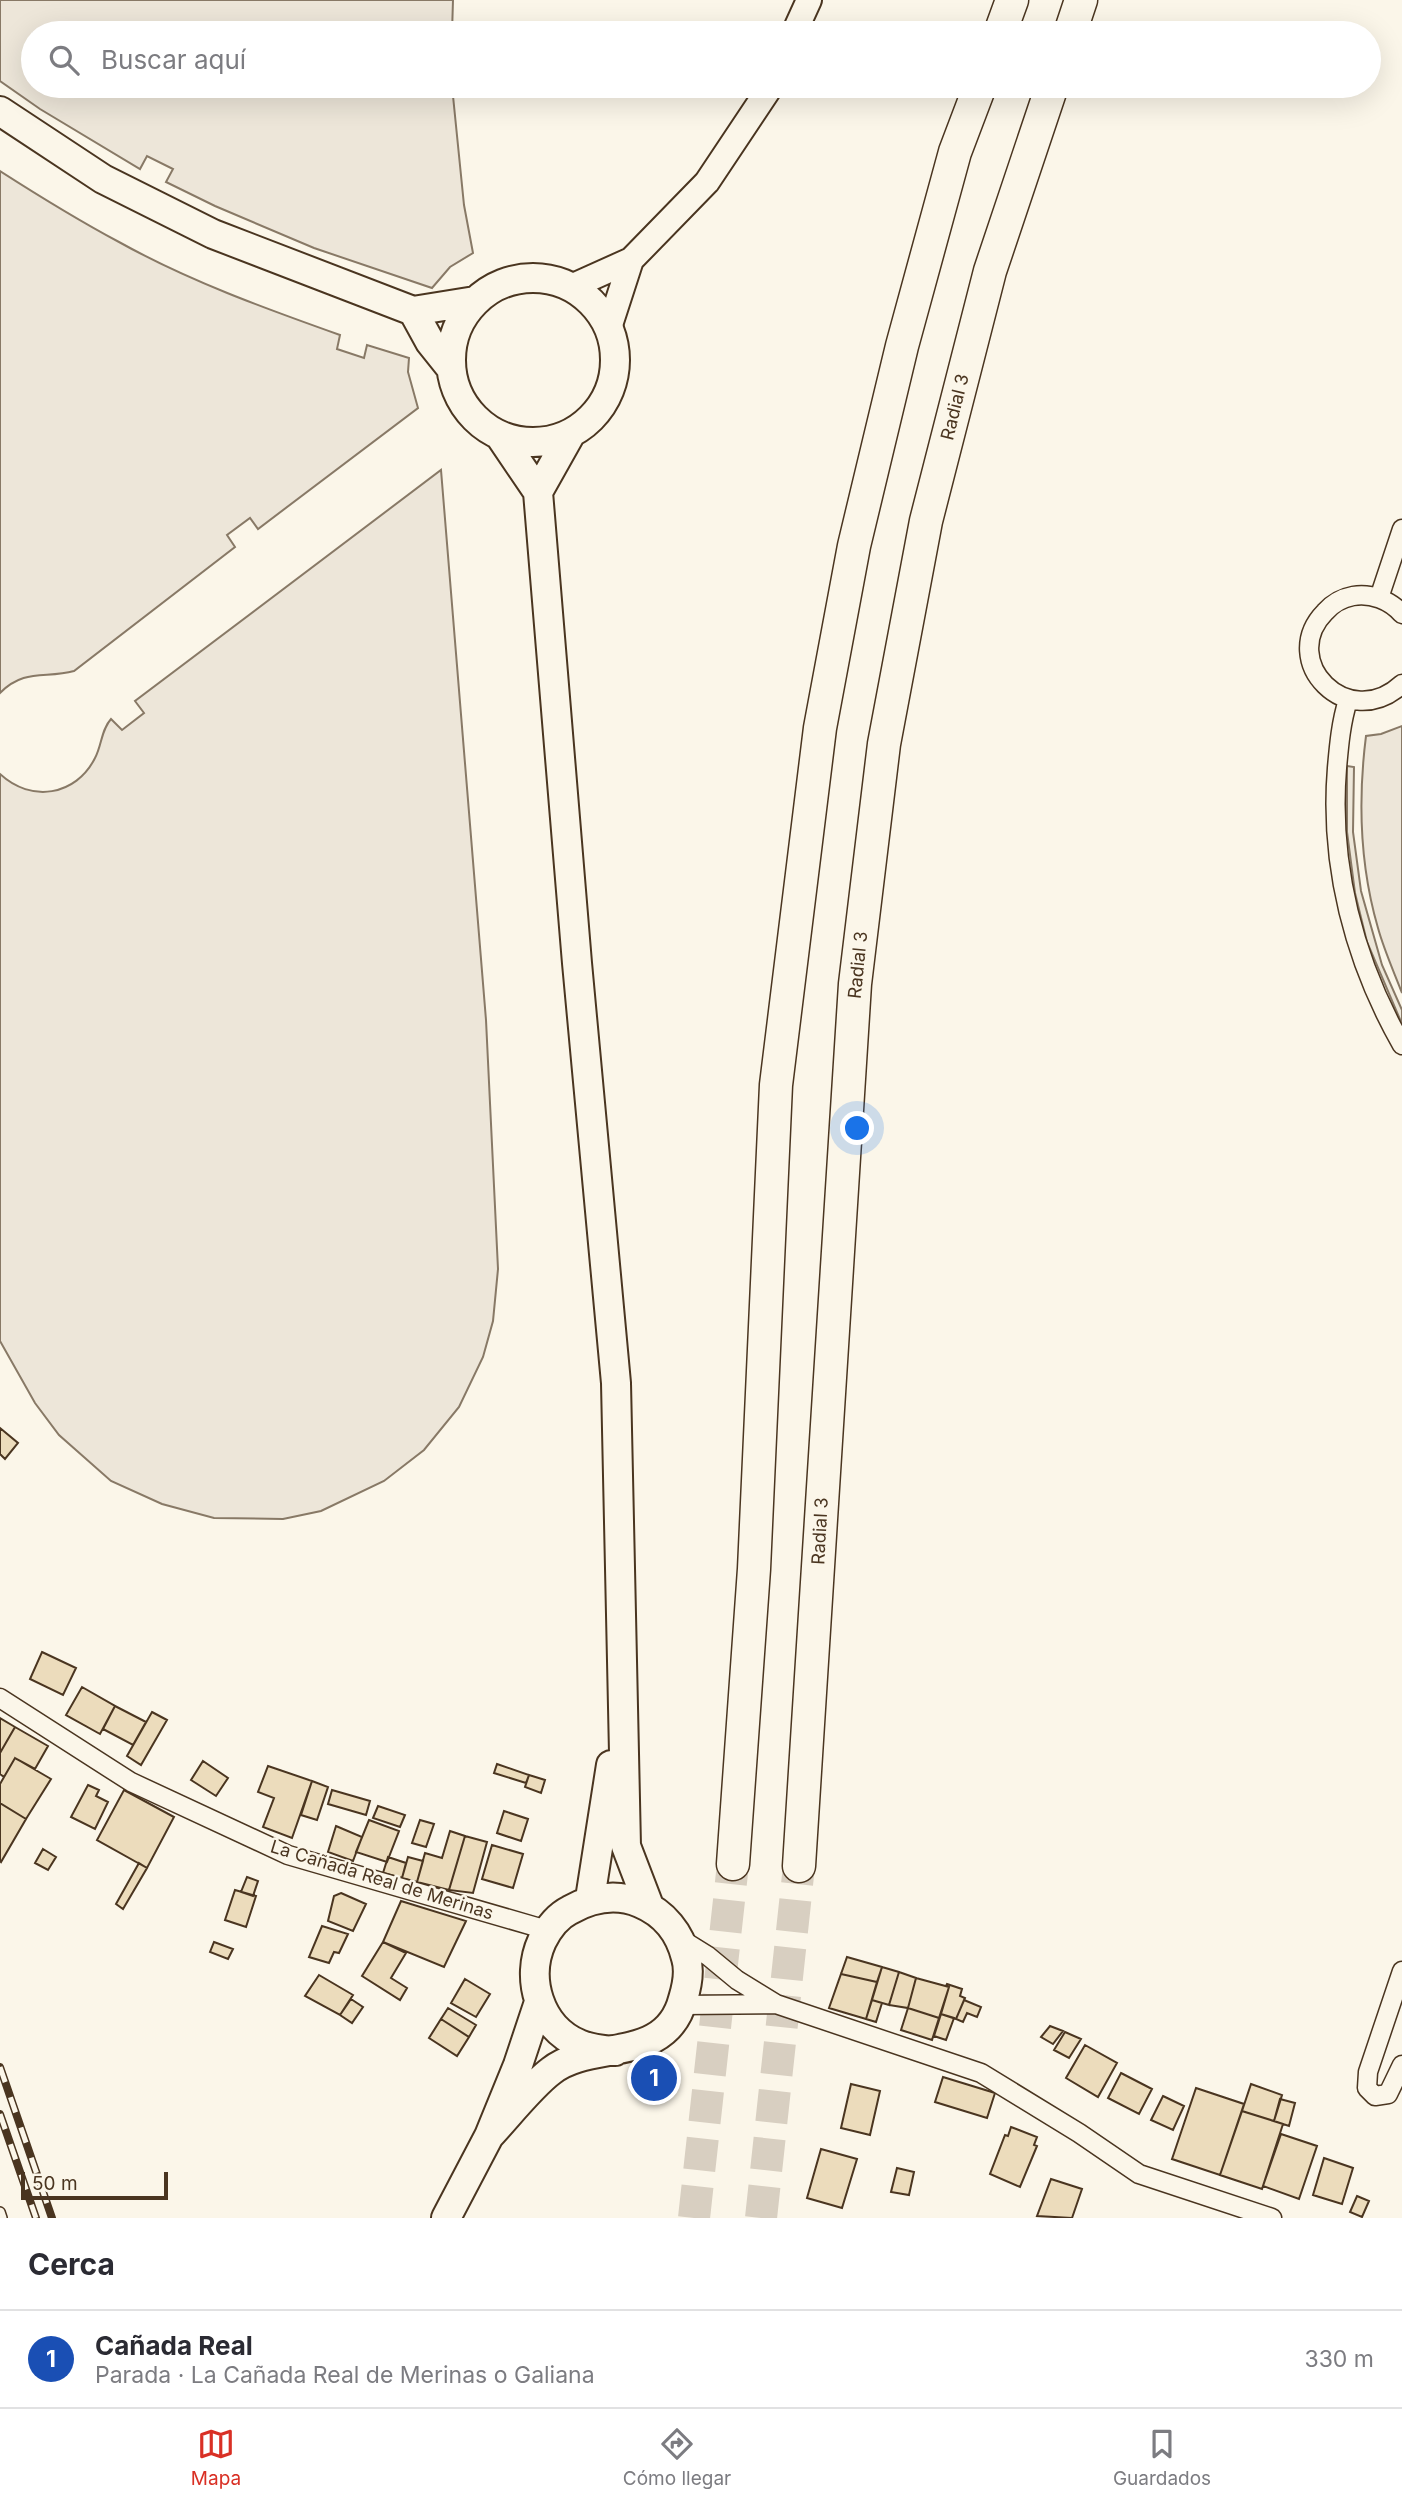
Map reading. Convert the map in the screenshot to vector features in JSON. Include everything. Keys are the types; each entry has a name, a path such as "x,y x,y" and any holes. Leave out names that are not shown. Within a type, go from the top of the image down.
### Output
{"highway":[{"path":"1004,21 1012,0"},
{"path":"1074,21 1081,0"},
{"path":"733,1864 754,1569 776,1085 820,727 854,546 902,346 955,152 975,98"},
{"name":"Radial 3","path":"799,1866 855,984 884,744 926,521 990,271 1048,98"}],"main road":[{"path":"0,111 103,179 214,234 414,311 475,301"},
{"path":"519,279 546,279 570,286 593,304 609,328 615,350 615,373 608,395 592,418 570,435 547,442 523,443 500,436 481,425 466,408 455,389 450,367 452,343 461,320 475,301 496,286 519,279"},
{"path":"414,311 430,342 450,367"},
{"path":"538,492 570,435"},
{"path":"500,436 538,492 616,1383 626,1846 649,1906"},
{"path":"590,1899 612,1754 621,1644"},
{"path":"489,2136 551,2070 576,2057 615,2051 636,2047 655,2038 671,2023 682,2005 688,1983 687,1960 679,1938 661,1915 649,1906 620,1898 590,1899 566,1911 547,1930 537,1953 534,1978 539,2002 548,2019 561,2033 577,2044 596,2050 615,2051"},
{"path":"446,2218 489,2136 518,2065 539,2002"}],"street":[{"path":"799,21 809,0"},
{"path":"570,286 631,260 706,182 764,98"},
{"path":"609,328 631,260"},
{"path":"1379,598 1402,529"},
{"path":"1402,614 1379,598 1366,596 1341,600 1329,607 1314,628 1310,640 1312,666 1326,687 1348,700 1371,701 1393,692 1402,684"},
{"path":"1348,700 1343,716 1336,787 1341,877 1353,931 1367,974 1402,1045"},
{"name":"La Cañada Real de Merinas","path":"0,1698 131,1782 288,1855 547,1930"},
{"path":"679,1938 776,2004 981,2073 1079,2133 1139,2174 1272,2218"},
{"path":"1402,1971 1368,2072 1367,2088 1375,2096 1388,2094 1402,2065"},
{"path":"682,2005 776,2004"}],"lane":[{"path":"0,2212 2,2218"}],"shaded area":[{"path":"0,0 453,0 452,21 21,21 21,96 0,81"},
{"path":"24,98 453,98 464,205 473,253 450,267 432,288 314,248 215,206 166,182 173,169 147,156 140,169"},
{"path":"0,171 145,256 255,304 340,335 337,349 364,358 367,345 409,358 408,372 418,408 258,529 250,518 227,535 235,547 74,671 27,677 9,685 0,693"},
{"path":"441,470 486,1020 498,1269 493,1321 483,1357 459,1407 424,1450 384,1481 321,1511 283,1519 214,1518 162,1504 111,1481 59,1435 35,1403 0,1341 0,774 25,789 39,792 52,791 76,781 87,771 95,758 105,728 111,719 122,730 144,713 135,701"},
{"path":"1402,726 1402,993 1378,928 1367,881 1362,832 1362,784 1366,736"},
{"path":"1347,766 1354,767 1353,832 1361,891 1382,965 1402,1010 1402,1024 1367,942 1355,893 1347,832"}],"building":[{"path":"0,1428 18,1443 5,1459 0,1454"},
{"path":"42,1652 76,1668 63,1695 30,1679"},
{"path":"82,1687 115,1706 100,1734 66,1715"},
{"path":"115,1706 146,1722 133,1745 103,1729"},
{"path":"152,1712 167,1720 141,1765 127,1756"},
{"path":"0,1718 15,1727 0,1753"},
{"path":"15,1727 48,1746 35,1769 15,1758 4,1777 0,1774 0,1753"},
{"path":"15,1758 51,1779 26,1819 0,1803 0,1784"},
{"path":"203,1761 228,1778 216,1796 191,1780"},
{"path":"497,1764 529,1775 526,1783 494,1773"},
{"path":"268,1766 312,1781 292,1838 263,1827 274,1798 258,1792"},
{"path":"529,1775 545,1780 541,1793 525,1787"},
{"path":"312,1781 328,1787 317,1820 301,1815"},
{"path":"88,1785 99,1790 96,1796 108,1802 95,1829 71,1817"},
{"path":"124,1790 174,1817 147,1868 97,1840"},
{"path":"332,1790 370,1801 366,1815 328,1804"},
{"path":"0,1803 26,1819 1,1862 0,1861"},
{"path":"378,1806 405,1815 400,1827 373,1818"},
{"path":"504,1811 528,1819 521,1841 497,1833"},
{"path":"369,1820 399,1831 387,1862 356,1852"},
{"path":"420,1820 434,1824 426,1847 412,1843"},
{"path":"336,1826 362,1837 353,1861 328,1852"},
{"path":"450,1831 465,1836 449,1890 417,1882 425,1853 442,1858"},
{"path":"465,1836 487,1842 473,1893 449,1890"},
{"path":"492,1845 523,1854 513,1888 482,1879"},
{"path":"43,1849 56,1857 48,1870 35,1863"},
{"path":"388,1857 406,1863 402,1878 383,1873"},
{"path":"408,1857 423,1861 417,1882 402,1878"},
{"path":"139,1863 147,1868 123,1909 116,1904"},
{"path":"247,1877 258,1881 253,1896 241,1892"},
{"path":"235,1890 256,1896 246,1927 225,1920"},
{"path":"341,1893 366,1904 353,1931 328,1921 334,1896"},
{"path":"401,1901 466,1921 444,1967 383,1942"},
{"path":"322,1926 348,1934 339,1953 334,1952 329,1963 309,1957"},
{"path":"214,1942 233,1949 228,1959 210,1952"},
{"path":"383,1942 406,1953 391,1978 407,1988 400,2000 362,1976"},
{"path":"847,1957 882,1967 877,1982 841,1974"},
{"path":"882,1967 899,1972 889,2005 872,2000"},
{"path":"899,1972 916,1978 908,2008 889,2005"},
{"path":"841,1974 877,1982 866,2019 829,2008"},
{"path":"319,1975 353,1995 340,2015 305,1996"},
{"path":"916,1978 949,1987 939,2018 908,2008"},
{"path":"465,1979 490,1994 476,2017 451,2003"},
{"path":"947,1984 962,1989 960,1996 965,1998 956,2019 941,2014 949,1987"},
{"path":"351,1999 363,2007 352,2023 340,2015"},
{"path":"872,2000 882,2003 876,2022 866,2019"},
{"path":"964,2000 981,2007 977,2017 967,2013 963,2022 956,2019"},
{"path":"448,2008 476,2025 469,2037 441,2019"},
{"path":"908,2008 939,2018 932,2040 901,2030"},
{"path":"941,2014 954,2018 946,2040 934,2036"},
{"path":"441,2019 469,2037 457,2056 429,2038"},
{"path":"1050,2026 1063,2031 1053,2044 1041,2037"},
{"path":"1065,2032 1081,2039 1069,2058 1054,2050"},
{"path":"1085,2045 1117,2063 1098,2097 1066,2078"},
{"path":"1121,2073 1152,2089 1139,2114 1108,2098"},
{"path":"943,2077 995,2093 987,2118 935,2102"},
{"path":"851,2084 880,2091 870,2135 841,2128"},
{"path":"1251,2084 1282,2095 1274,2121 1242,2111"},
{"path":"1196,2088 1244,2104 1220,2175 1172,2159"},
{"path":"1163,2096 1184,2106 1173,2130 1151,2120"},
{"path":"1280,2099 1295,2103 1289,2126 1274,2121"},
{"path":"1242,2111 1283,2124 1262,2189 1220,2175"},
{"path":"1011,2127 1037,2137 1034,2145 1037,2146 1020,2187 990,2174 1005,2135 1008,2136"},
{"path":"1281,2134 1317,2146 1299,2199 1263,2186"},
{"path":"821,2149 857,2159 842,2208 807,2198"},
{"path":"1324,2158 1353,2168 1342,2204 1313,2195"},
{"path":"897,2168 914,2172 909,2195 891,2192"},
{"path":"1051,2179 1082,2189 1072,2218 1037,2216"},
{"path":"1357,2196 1369,2201 1362,2217 1350,2212"}],"tunnel":[{"path":"694,2218 733,1864"},
{"path":"761,2218 799,1866"}],"railway":[{"path":"0,2067 52,2218"},
{"path":"0,2114 36,2218"}],"place":[{"name":"Cañada Real","path":"654,2078"}]}
